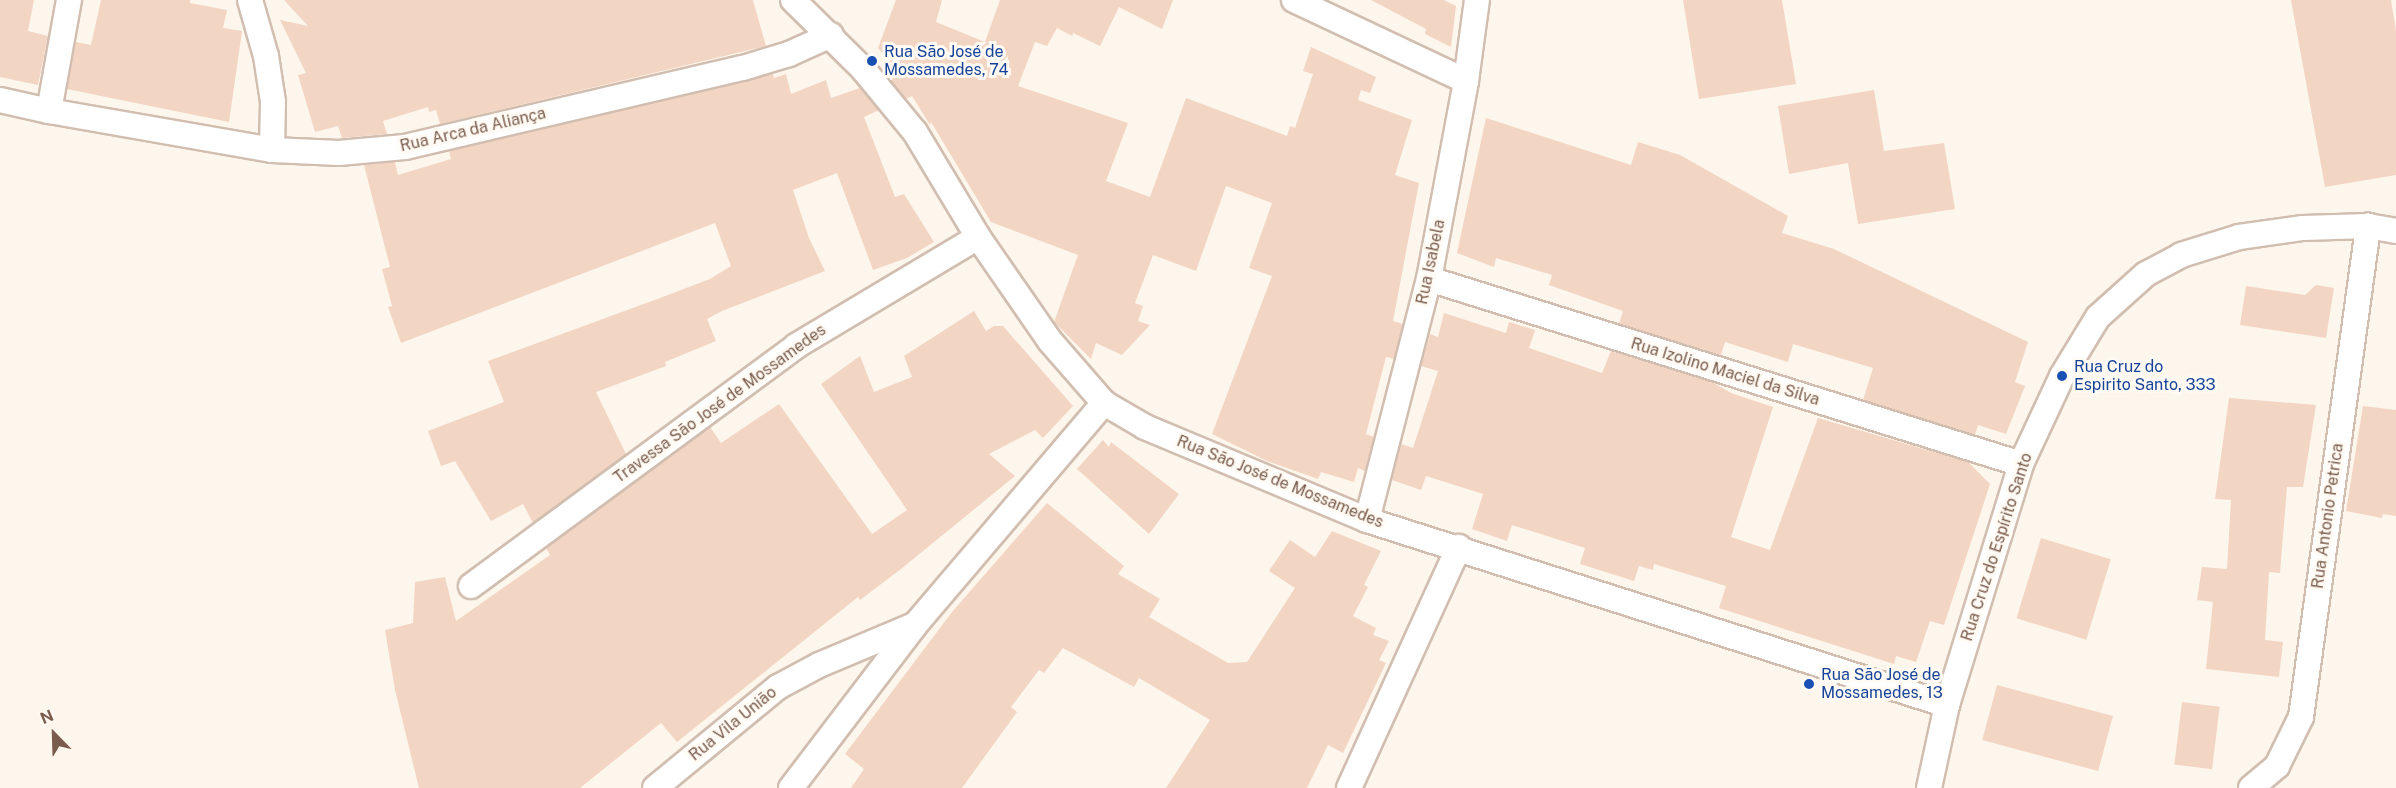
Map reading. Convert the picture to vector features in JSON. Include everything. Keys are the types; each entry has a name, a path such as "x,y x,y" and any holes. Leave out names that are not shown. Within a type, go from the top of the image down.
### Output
{"street":[{"path":"49,111 69,0"},
{"path":"250,0 266,56 273,102 272,150"},
{"name":"Rua São José de Mossamedes","path":"793,0 831,35 915,132 978,237 1050,341 1104,403 1145,427 1367,520 1459,547 1947,705"},
{"path":"1294,0 1466,81"},
{"name":"Rua Isabela","path":"1367,520 1429,279 1466,81 1477,0"},
{"name":"Rua Arca da Aliança","path":"0,100 49,111 272,150 339,153 405,147 743,68 789,54 831,35"},
{"name":"Rua Cruz do Espírito Santo","path":"1934,787 1947,705 2021,464 2062,376 2098,317 2146,274 2181,255 2239,237 2303,228 2368,226 2396,231"},
{"name":"Rua Antonio Petrica","path":"2251,788 2277,766 2301,717 2368,226"},
{"name":"Travessa São José de Mossamedes","path":"471,586 796,346 978,237"},
{"name":"Rua Izolino Maciel da Silva","path":"1429,279 2021,464"},
{"name":"Rua Vila União","path":"791,788 915,625 1104,403"},
{"path":"1349,788 1459,547"},
{"name":"Rua Vila União","path":"655,788 778,687 819,665 915,625"}],"building":[{"path":"0,0 34,0 28,31 48,36 38,85 0,77"},
{"path":"101,0 190,0 190,3 227,10 223,28 242,31 229,122 67,89 76,42 91,45"},
{"path":"284,0 753,0 766,46 440,124 436,110 429,112 428,107 383,121 387,134 342,138 338,126 315,132 298,75 306,73 280,20 308,26"},
{"path":"896,0 942,0 936,22 985,42 1000,0 1173,0 1162,29 1119,7 1100,46 1057,28 1047,46 1035,42 1018,86 1128,123 1106,181 1150,197 1186,98 1287,136 1290,126 1295,128 1313,74 1303,71 1311,47 1376,77 1370,93 1361,90 1358,100 1412,120 1395,175 1419,183 1393,321 1403,324 1394,359 1386,357 1366,434 1374,437 1365,471 1358,468 1354,482 1321,472 1318,479 1267,461 1212,434 1272,276 1249,268 1272,203 1226,186 1196,271 1153,255 1135,303 1143,306 1138,321 1150,325 1122,355 1096,343 1091,359 1054,322 1078,255 991,222 931,122 930,125 912,96 906,99 887,76 898,71 878,48"},
{"path":"1371,0 1444,0 1456,6 1451,47 1425,34 1426,29"},
{"path":"1683,0 1782,0 1796,84 1699,99"},
{"path":"2291,0 2391,0 2396,31 2396,175 2325,187"},
{"path":"773,74 774,78 786,74 791,94 826,80 831,98 860,88 879,110 864,117 895,197 904,194 934,242 907,258 873,270 837,173 793,190 809,238 825,271 722,311 707,319 716,341 665,362 666,366 596,392 626,454 533,523 523,504 491,521 455,461 441,466 428,431 504,402 488,361 710,279 731,266 715,223 401,343 388,307 392,306 382,269 390,267 364,165 395,162 398,175 451,159 449,151"},
{"path":"1874,90 1884,151 1944,143 1955,209 1858,224 1848,163 1789,174 1778,106"},
{"path":"1486,118 1631,165 1638,142 1680,155 1788,216 1782,233 1834,249 2028,342 2015,382 2025,386 2006,434 1978,425 1975,435 1863,400 1873,368 1793,344 1788,362 1725,342 1721,355 1619,324 1623,311 1549,285 1552,275 1496,258 1494,267 1457,253"},
{"path":"2316,285 2334,288 2326,338 2240,325 2246,286 2305,295"},
{"path":"974,311 986,331 994,326 1003,326 1073,406 1043,438 1035,430 989,454 1015,476 901,569 860,600 858,597 677,742 661,723 580,788 419,788 395,690 385,630 413,623 415,582 445,577 456,621 550,555 546,548 710,427 721,443 779,404 872,534 907,510 821,384 860,356 874,392 912,377 904,356"},
{"path":"1444,313 1506,333 1509,322 1535,330 1529,348 1602,373 1611,351 1712,382 1731,393 1773,407 1731,537 1770,550 1818,418 1968,462 1990,484 1944,625 1930,621 1916,662 1896,656 1894,664 1719,608 1726,586 1654,564 1653,570 1639,566 1634,581 1580,564 1585,548 1512,525 1507,541 1472,529 1483,494 1426,476 1421,490 1392,480 1401,444 1413,448 1438,371 1421,366 1430,334 1438,337"},
{"path":"2229,398 2316,405 2303,487 2287,487 2280,573 2269,572 2265,640 2283,642 2279,677 2206,669 2213,602 2197,600 2202,567 2227,569 2231,500 2215,499"},
{"path":"2363,406 2396,410 2396,516 2383,514 2382,518 2346,511"},
{"path":"1103,440 1109,447 1111,442 1179,494 1149,534 1077,469"},
{"path":"1047,503 1124,566 1118,574 1160,599 1149,617 1228,663 1247,662 1295,588 1269,571 1290,540 1315,557 1332,531 1381,551 1364,585 1368,587 1353,616 1376,628 1373,635 1389,641 1379,660 1386,663 1343,753 1328,745 1307,788 1166,788 1210,720 1139,678 1134,687 1063,648 1044,673 1039,670 1011,707 1017,712 962,788 851,788 864,769 845,754 952,612"},
{"path":"2041,538 2111,559 2086,640 2016,618"},
{"path":"1997,685 2113,716 2098,771 1982,740"},
{"path":"2182,702 2220,707 2212,769 2174,765"}],"place":[{"name":"Rua São José de Mossamedes, 74","path":"872,61"},
{"name":"Rua Cruz do Espirito Santo, 333","path":"2062,376"},
{"name":"Rua São José de Mossamedes, 13","path":"1809,684"}]}
